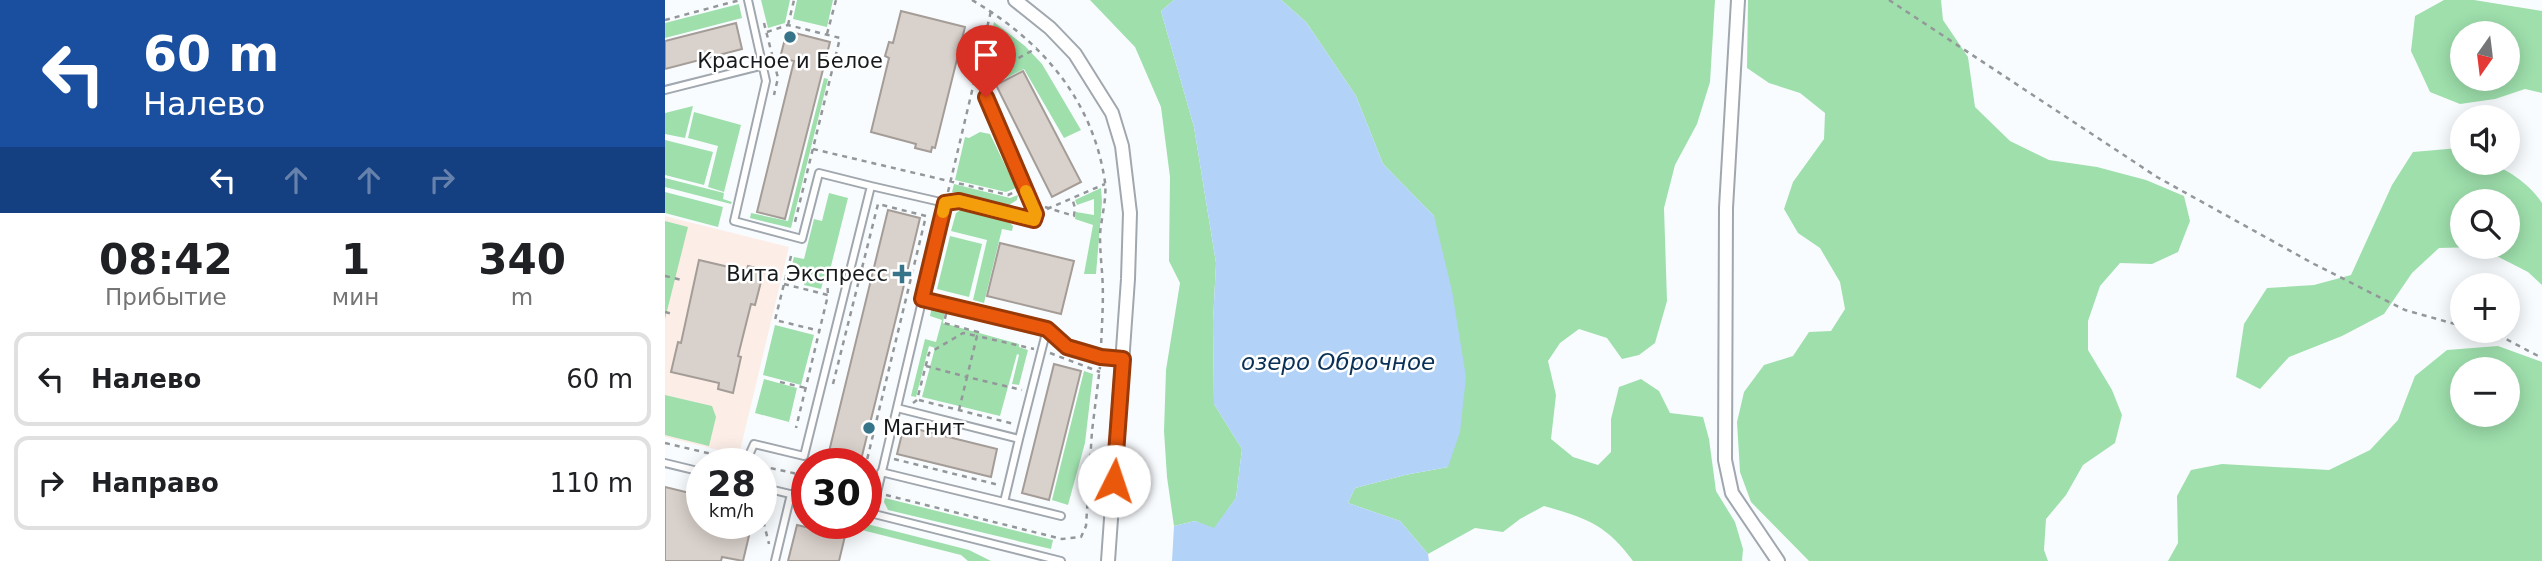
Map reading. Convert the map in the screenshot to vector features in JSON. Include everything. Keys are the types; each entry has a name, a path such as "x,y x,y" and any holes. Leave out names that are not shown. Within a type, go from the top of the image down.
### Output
{"street":[{"path":"1015,0 1050,28 1075,54 1112,113 1122,146 1130,214 1123,359 1108,561"},
{"path":"1738,0 1726,208 1725,460 1732,493 1778,561"}],"lane":[{"path":"748,0 764,65 765,90 734,221 802,239 819,173 945,203 959,201 1034,220 1036,214 986,94"},
{"path":"665,90 764,65"},
{"path":"777,450 804,456 871,186"},
{"path":"882,478 945,203"},
{"path":"922,299 1047,329 1067,347 1101,357 1123,359"},
{"path":"1004,502 1047,329"},
{"path":"900,409 1019,439"},
{"path":"752,448 754,444 771,448"},
{"path":"665,463 686,468"},
{"path":"884,473 1061,516"},
{"path":"775,561 791,494 777,491"},
{"path":"882,516 1062,561"}],"path":[{"path":"665,20 740,0"},
{"path":"788,25 794,0"},
{"path":"827,34 836,0"},
{"path":"882,493 1062,539 1081,537 1086,526 1092,432 1101,357 1100,257 1105,184 1098,152 1076,98 1038,48 991,11 972,0"},
{"path":"1889,0 2157,177 2314,264 2394,304 2450,322"},
{"path":"945,203 991,11"},
{"path":"767,32 788,25 840,38 792,231"},
{"path":"974,82 1038,48"},
{"path":"974,82 986,94"},
{"path":"813,149 1008,195 1025,188"},
{"path":"1046,209 1105,184"},
{"path":"1041,201 1046,209 1074,216 1072,198"},
{"path":"833,386 878,204 926,216 870,448"},
{"path":"791,256 775,320 820,331"},
{"path":"665,276 682,280"},
{"path":"796,428 828,296 827,278"},
{"path":"785,284 828,296"},
{"path":"948,305 944,323 978,332 958,410"},
{"path":"665,312 673,314"},
{"path":"917,400 929,353 963,332 1049,353 1100,372"},
{"path":"2514,343 2542,358"},
{"path":"1047,363 1049,353"},
{"path":"926,366 1031,393"},
{"path":"780,382 806,388"},
{"path":"900,409 917,400 1022,427"},
{"path":"665,443 686,448"},
{"path":"884,473 891,458 1007,487"},
{"path":"767,539 771,554"},
{"path":"1059,550 1062,539"}],"shaded area":[{"path":"665,216 789,247 741,448 710,448 665,437"}],"green space":[{"path":"761,0 790,0 785,23 768,28"},
{"path":"797,0 833,0 827,27 793,19"},
{"path":"1090,0 1174,0 1161,11 1194,127 1216,263 1213,322 1214,404 1242,449 1236,498 1214,529 1195,521 1174,526 1167,477 1164,431 1166,370 1180,283 1169,261 1170,177 1161,107 1135,47"},
{"path":"1281,0 1715,0 1710,82 1697,124 1675,165 1664,208 1667,301 1655,343 1639,355 1622,359 1607,338 1579,329 1560,343 1548,361 1556,395 1551,439 1573,457 1598,465 1611,452 1611,419 1619,387 1641,379 1659,391 1670,413 1703,417 1709,439 1716,491 1735,522 1743,549 1742,561 1633,561 1614,539 1595,524 1544,506 1503,532 1475,528 1428,554 1400,521 1348,503 1355,488 1448,467 1434,216 1383,164 1356,96 1306,22"},
{"path":"1748,0 1941,0 1943,20 1968,57 1975,107 2010,141 2049,160 2097,167 2146,180 2184,196 2190,221 2178,252 2152,264 2120,263 2100,286 2088,321 2088,350 2112,390 2122,415 2115,443 2083,465 2066,495 2046,519 2044,550 2048,561 1809,561 1751,502 1740,472 1737,422 1744,392 1764,365 1793,356 1809,332 1831,331 1845,309 1840,282 1820,248 1798,233 1784,209 1793,182 1824,139 1825,113 1800,93 1769,83 1747,68"},
{"path":"2444,0 2474,0 2542,11 2542,93 2525,89 2520,91 2520,21 2450,21 2450,91 2519,91 2495,99 2460,104 2430,92 2411,51 2415,16"},
{"path":"739,4 742,18 665,38 665,23"},
{"path":"994,22 1025,46 1042,64 1081,130 1064,138 1024,69 994,84 978,83"},
{"path":"824,78 828,79 791,228 750,218 751,213 788,221"},
{"path":"693,106 685,138 665,134 665,113"},
{"path":"694,112 741,125 724,192 708,187 718,146 688,138"},
{"path":"980,132 990,134 1016,188 1006,192 955,180 965,137 969,138"},
{"path":"665,140 713,152 704,185 665,175"},
{"path":"2450,149 2450,175 2513,175 2538,197 2542,203 2542,285 2528,272 2503,259 2520,259 2520,189 2450,189 2450,248 2439,248 2412,273 2384,314 2342,336 2289,357 2260,389 2236,377 2244,324 2267,288 2314,285 2351,275 2392,185 2413,152"},
{"path":"665,178 724,193 723,199 732,202 731,204 665,187"},
{"path":"954,184 1010,198 1018,195 1017,200 1009,205 952,192"},
{"path":"1101,188 1096,274 1084,274 1093,225 1075,219 1076,212 1094,215 1094,199 1077,205 1075,200"},
{"path":"665,192 723,207 718,227 665,213"},
{"path":"829,193 848,198 828,278 824,278 821,289 804,285 806,275 790,271 794,257 804,259 814,219 822,221"},
{"path":"962,209 1007,220 1013,226 1012,231 1002,229 984,303 973,300 987,240 951,231 956,213"},
{"path":"665,221 688,227 665,319"},
{"path":"950,236 982,244 969,297 937,289"},
{"path":"932,306 945,310 943,323 1019,344 1019,347 1028,350 1019,385 1012,384 1019,355 1017,354 1000,416 922,397 935,348 929,346 916,397 911,396 925,339 936,342 942,320 930,316"},
{"path":"775,325 814,335 801,385 763,375"},
{"path":"2498,346 2542,362 2542,561 2168,561 2178,543 2177,496 2191,470 2222,464 2329,470 2370,450 2398,420 2415,376 2447,350"},
{"path":"1084,371 1093,374 1085,443 1068,505 1052,500"},
{"path":"764,379 797,388 789,422 755,413"},
{"path":"665,395 712,406 716,417 709,446 665,435"},
{"path":"885,498 1053,540 1051,549 888,510"},
{"path":"882,528 969,550 991,561 968,561 961,555 882,535"}],"water":[{"name":"озеро Оброчное","path":"1174,0 1281,0 1306,22 1356,96 1383,164 1434,216 1452,291 1466,377 1460,432 1448,467 1355,488 1348,503 1400,521 1428,554 1429,561 1172,561 1174,526 1195,521 1214,528 1236,498 1242,449 1214,404 1213,322 1216,263 1194,127 1161,11"}],"building":[{"path":"901,11 965,27 935,148 932,147 931,152 915,148 916,144 871,132 889,58 885,56 889,42 893,43"},
{"path":"736,23 742,49 665,69 665,41"},
{"path":"787,31 830,42 785,219 757,212 794,61 780,58"},
{"path":"1023,71 1081,182 1052,197 996,85"},
{"path":"888,210 920,218 864,448 830,448"},
{"path":"1000,243 1074,261 1061,314 987,296"},
{"path":"699,260 746,271 748,266 764,270 755,305 751,304 738,356 741,357 733,393 718,389 719,383 671,372 678,342 681,343"},
{"path":"1054,364 1081,371 1049,500 1022,493"},
{"path":"904,426 997,449 991,477 897,454"},
{"path":"665,487 686,492 686,539 748,539 743,561 722,557 721,561 665,561"},
{"path":"794,539 844,539 839,561 788,561"}],"slow traffic":[{"path":"943,212 945,203 959,201 1034,220 1036,214 1026,191"}],"place":[{"name":"Красное и Белое","path":"790,37"},
{"name":"Вита Экспресс","path":"902,274"},
{"name":"Магнит","path":"869,428"}],"route":[{"path":"986,97 1036,214 1034,220 959,201 945,203 922,299 1047,329 1067,347 1101,357 1123,359 1114,481"}]}
